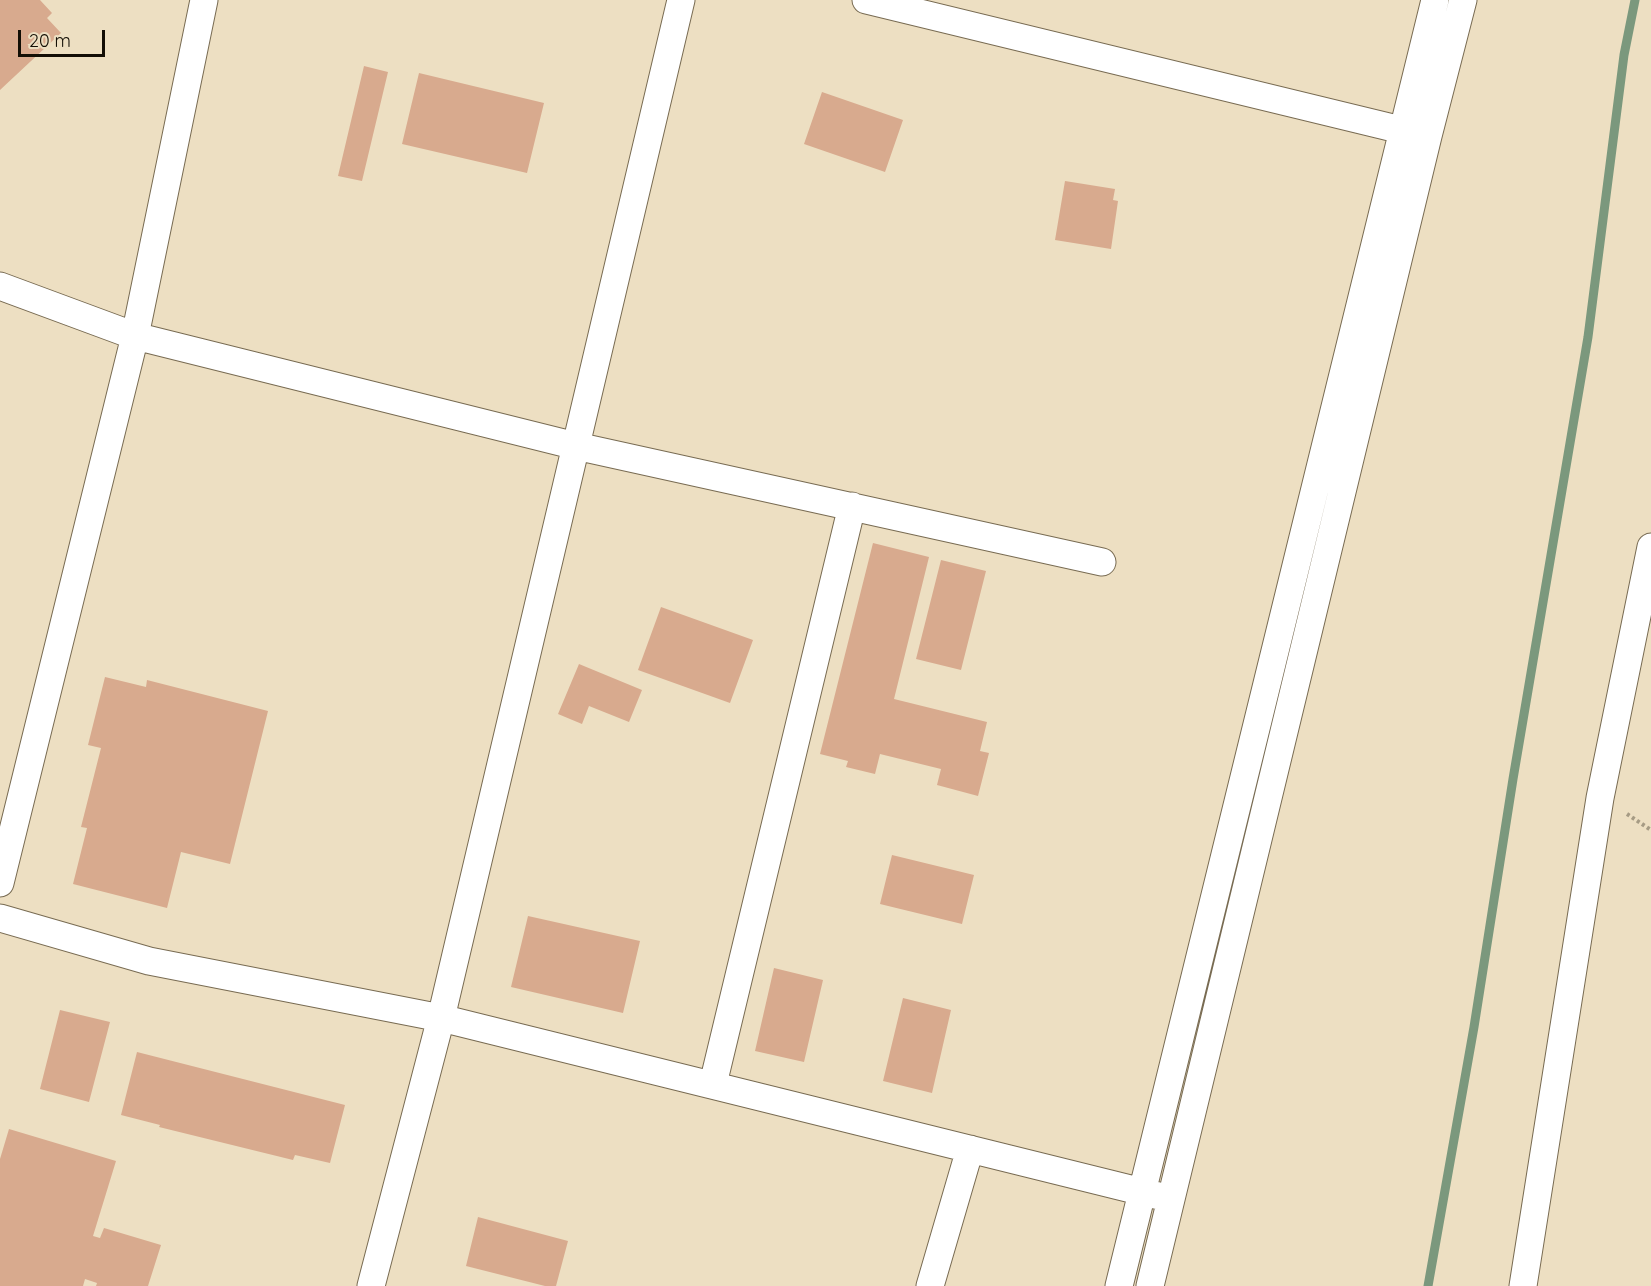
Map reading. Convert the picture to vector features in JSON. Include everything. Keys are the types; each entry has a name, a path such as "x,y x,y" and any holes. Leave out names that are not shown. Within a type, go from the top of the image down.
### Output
{"street":[{"path":"0,882 135,336 204,0"},
{"path":"373,1285 441,1018 681,0"},
{"path":"866,0 1428,136"},
{"path":"1119,1286 1401,130 1435,0"},
{"path":"1150,1286 1428,136 1463,0"},
{"path":"0,286 135,336 576,446 1102,562"},
{"path":"713,1084 852,506"},
{"path":"1523,1286 1600,798 1651,547"},
{"path":"0,918 149,961 441,1018 1171,1199"},
{"path":"930,1286 970,1149"}],"building":[{"path":"0,0 40,0 52,13 47,18 61,33 0,90"},
{"path":"364,66 388,72 362,181 338,176"},
{"path":"419,73 544,103 527,173 402,144"},
{"path":"822,92 903,120 885,172 804,144"},
{"path":"1065,181 1115,189 1113,200 1118,201 1111,249 1055,240"},
{"path":"873,543 929,557 894,699 987,722 980,751 989,753 978,796 937,785 941,769 880,754 875,774 846,767 848,761 820,754"},
{"path":"941,560 986,571 961,670 916,659"},
{"path":"661,607 753,640 730,703 638,670"},
{"path":"579,664 642,690 629,722 589,706 582,724 558,714"},
{"path":"105,677 146,687 147,680 268,711 230,864 181,852 167,908 73,884 87,828 81,827 101,748 88,745"},
{"path":"892,855 974,875 962,924 880,904"},
{"path":"528,916 640,941 623,1013 511,987"},
{"path":"774,968 823,980 804,1062 755,1051"},
{"path":"903,998 951,1010 932,1093 883,1081"},
{"path":"60,1010 110,1022 89,1102 40,1089"},
{"path":"137,1052 345,1105 330,1163 295,1155 293,1160 159,1127 160,1125 121,1115"},
{"path":"9,1129 116,1161 93,1236 100,1238 104,1228 161,1245 148,1286 96,1286 97,1283 85,1279 83,1286 0,1286 0,1159"},
{"path":"478,1217 568,1241 556,1286 545,1286 466,1266"}],"waterway":[{"path":"1428,1286 1474,1027 1513,779 1588,337 1624,55 1635,0"}]}
